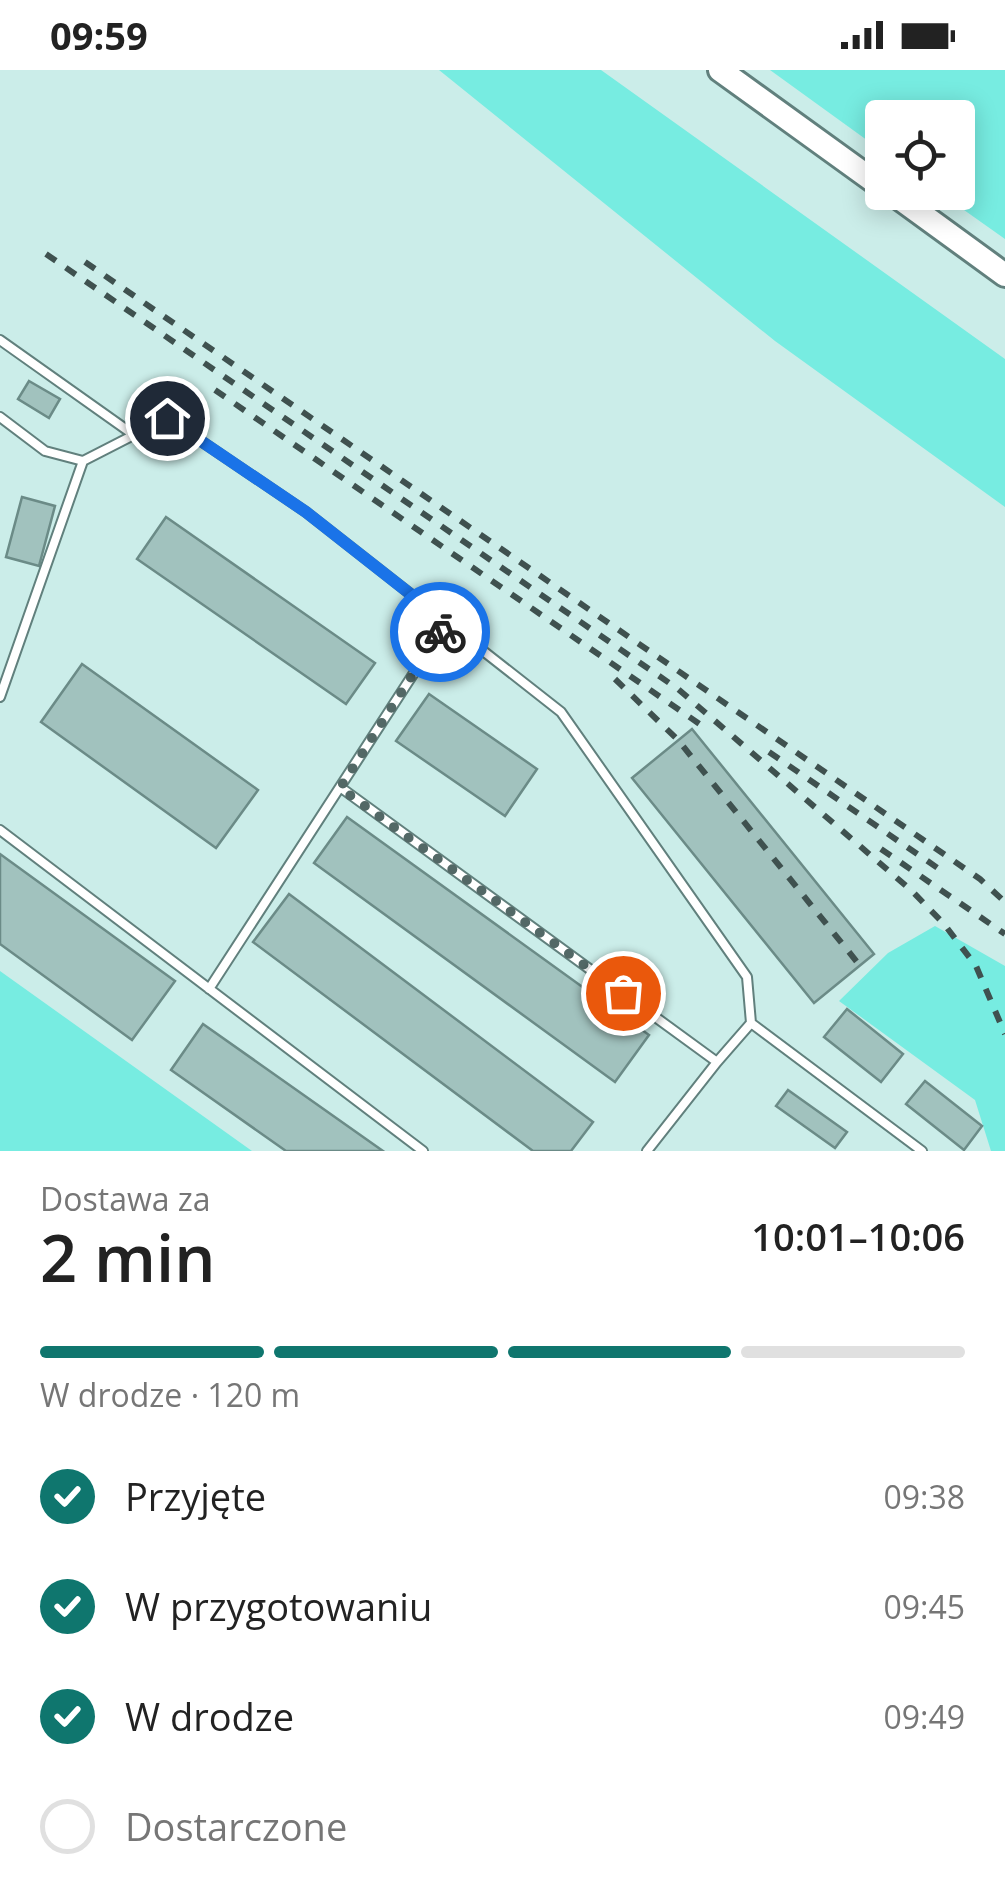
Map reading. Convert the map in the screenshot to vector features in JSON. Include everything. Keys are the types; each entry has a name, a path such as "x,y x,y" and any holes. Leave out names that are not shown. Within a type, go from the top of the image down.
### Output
{"main road":[{"path":"720,70 865,175"},
{"path":"915,210 1005,274"}],"lane":[{"path":"0,340 134,434"},
{"path":"0,417 45,451 83,461 167,418 306,512 562,712 747,977 751,1023 647,1151"},
{"path":"0,697 83,461"},
{"path":"209,990 446,622"},
{"path":"340,788 717,1062"},
{"path":"0,830 423,1151"},
{"path":"751,1023 922,1151"}],"shaded area":[{"path":"439,70 601,70 1005,359 1005,507 775,341"},
{"path":"770,70 1005,70 1005,239 964,210 975,210 975,100 865,100 865,139"},
{"path":"935,926 1005,966 1005,1151 991,1151 975,1100 839,1001 888,953"},
{"path":"0,971 252,1151 0,1151"}],"building":[{"path":"29,381 60,399 49,418 18,399"},
{"path":"22,497 55,506 39,566 6,557"},
{"path":"166,517 375,663 346,704 137,559"},
{"path":"82,664 258,790 216,848 41,722"},
{"path":"429,694 537,769 505,816 396,741"},
{"path":"692,729 874,954 814,1003 632,778"},
{"path":"347,817 649,1035 615,1082 314,863"},
{"path":"0,854 175,981 132,1040 0,944"},
{"path":"289,894 593,1122 571,1151 533,1151 253,942"},
{"path":"847,1009 903,1054 881,1082 824,1037"},
{"path":"203,1024 383,1151 286,1151 171,1070"},
{"path":"925,1081 982,1126 964,1150 906,1104"},
{"path":"788,1090 847,1132 835,1148 776,1106"}],"railway":[{"path":"46,254 678,689 912,891 944,924 976,966 1005,1034"},
{"path":"85,262 980,879 1005,902"},
{"path":"215,390 704,727"},
{"path":"615,679 678,740 857,962"},
{"path":"769,752 942,871"},
{"path":"881,849 1005,934"}],"way so far":[{"path":"440,632 340,788 623,993"}],"route":[{"path":"167,418 306,512 446,622 440,632"}]}
